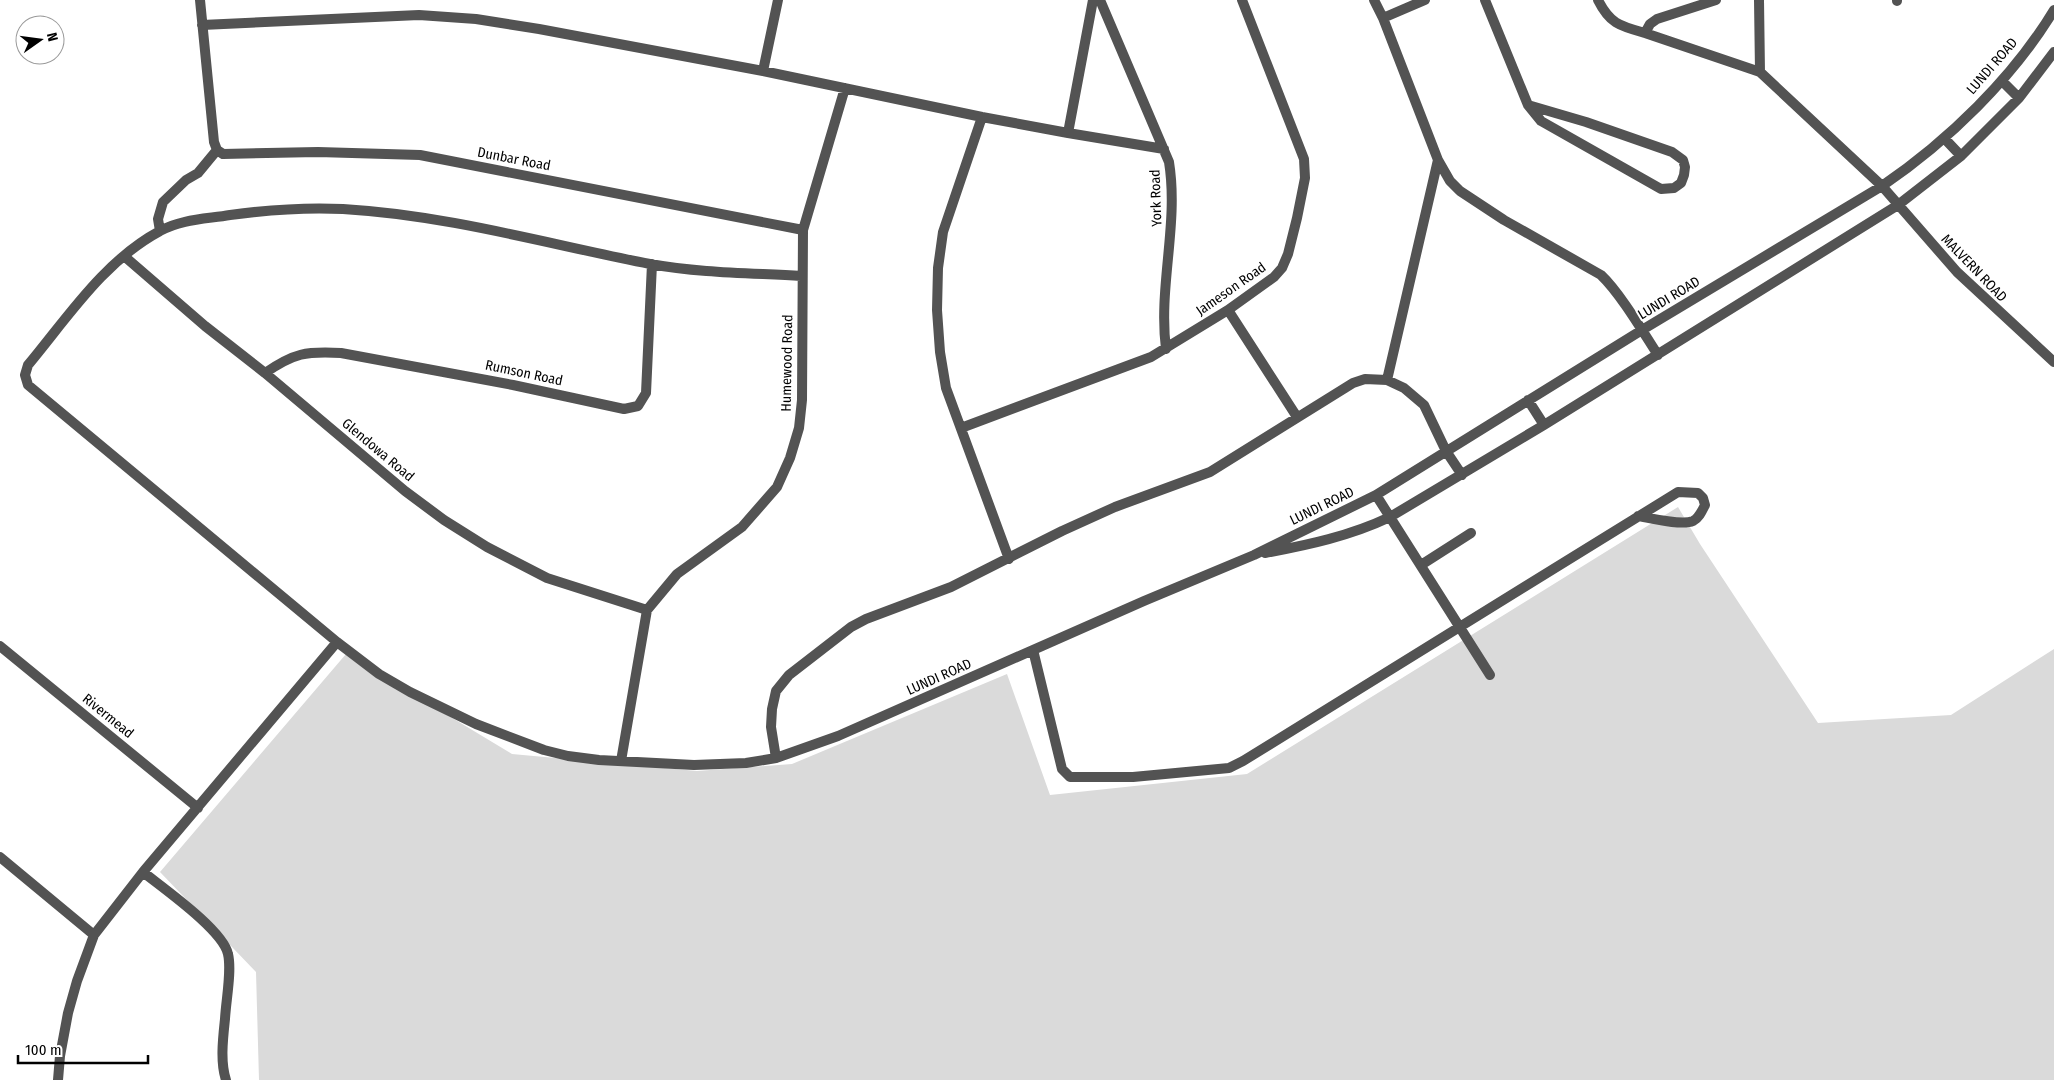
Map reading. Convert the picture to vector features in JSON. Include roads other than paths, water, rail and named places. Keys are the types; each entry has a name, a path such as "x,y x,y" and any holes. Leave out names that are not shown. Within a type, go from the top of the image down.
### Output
{"street":[{"path":"160,231 158,219 163,202 180,184 198,173 217,150 214,142 200,0"},
{"path":"763,71 778,0"},
{"path":"1068,134 1093,0"},
{"name":"York Road","path":"1100,0 1164,149 1172,183 1171,229 1164,309 1166,349"},
{"name":"Jameson Road","path":"961,428 1109,374 1166,349 1228,310 1274,277 1282,268 1297,218 1305,178 1304,159 1242,0"},
{"path":"1374,0 1383,18 1438,160 1450,180 1460,191 1504,220 1600,275 1608,283 1658,355"},
{"path":"1383,18 1425,0"},
{"path":"1485,0 1528,105 1541,121 1661,189 1674,188 1681,182 1685,167 1683,160 1672,152 1586,122 1528,105"},
{"path":"1598,0 1604,13 1614,23 1760,72 1758,0"},
{"path":"1645,33 1650,24 1657,19 1716,0"},
{"name":"LUNDI ROAD","path":"124,256 104,273 28,365 25,375 28,385 337,642 379,674 410,692 476,724 544,750 568,756 621,761 694,765 746,763 776,758 838,736 1254,555 1376,495 1642,330 1882,186 1911,166 1944,138 2002,81 2050,26 2054,10"},
{"path":"202,25 419,15 476,19 549,30 763,71 1068,134 1164,149"},
{"name":"LUNDI ROAD","path":"1254,555 1337,538 1390,517 1544,425 1898,206 1961,156 2020,98 2054,52"},
{"name":"MALVERN ROAD","path":"1760,72 1882,186 1957,272 2054,362"},
{"path":"2002,81 2020,98"},
{"name":"Humewood Road","path":"647,610 677,574 742,527 777,487 790,458 799,428 802,400 801,276 803,230 845,88"},
{"path":"982,117 943,232 938,268 937,310 940,352 946,388 1009,559"},
{"path":"1944,138 1961,156"},
{"name":"Dunbar Road","path":"217,150 223,154 318,152 420,155 803,230"},
{"path":"1387,380 1438,160"},
{"path":"124,256 160,231 189,221 290,209 342,209 457,224 652,264 717,271 801,276"},
{"name":"Glendowa Road","path":"124,256 205,326 265,372 405,491 468,536 547,578 647,610"},
{"name":"Rumson Road","path":"265,372 281,362 300,354 314,352 341,354 513,385 624,408 638,406 646,393 652,264"},
{"path":"1228,310 1297,417"},
{"path":"776,758 772,727 773,701 781,683 851,626 951,587 1062,531 1115,507 1210,472 1353,384 1365,380 1387,380 1415,395 1424,405 1446,450 1462,475"},
{"path":"1528,400 1544,425"},
{"path":"1033,650 1062,769 1066,774 1074,779 1133,777 1220,770 1234,766 1458,626 1638,516 1678,492 1698,493 1703,498 1705,505 1700,514 1692,521 1682,522 1638,516"},
{"path":"1376,495 1490,675"},
{"path":"1421,565 1471,533"},
{"path":"621,761 647,610"},
{"path":"58,1080 60,1056 68,1013 77,981 94,935 143,872 337,642"},
{"name":"Rivermead","path":"0,646 198,808"},
{"path":"0,857 94,935"},
{"path":"143,872 209,927 225,945 229,961 223,1072 226,1080"}]}
